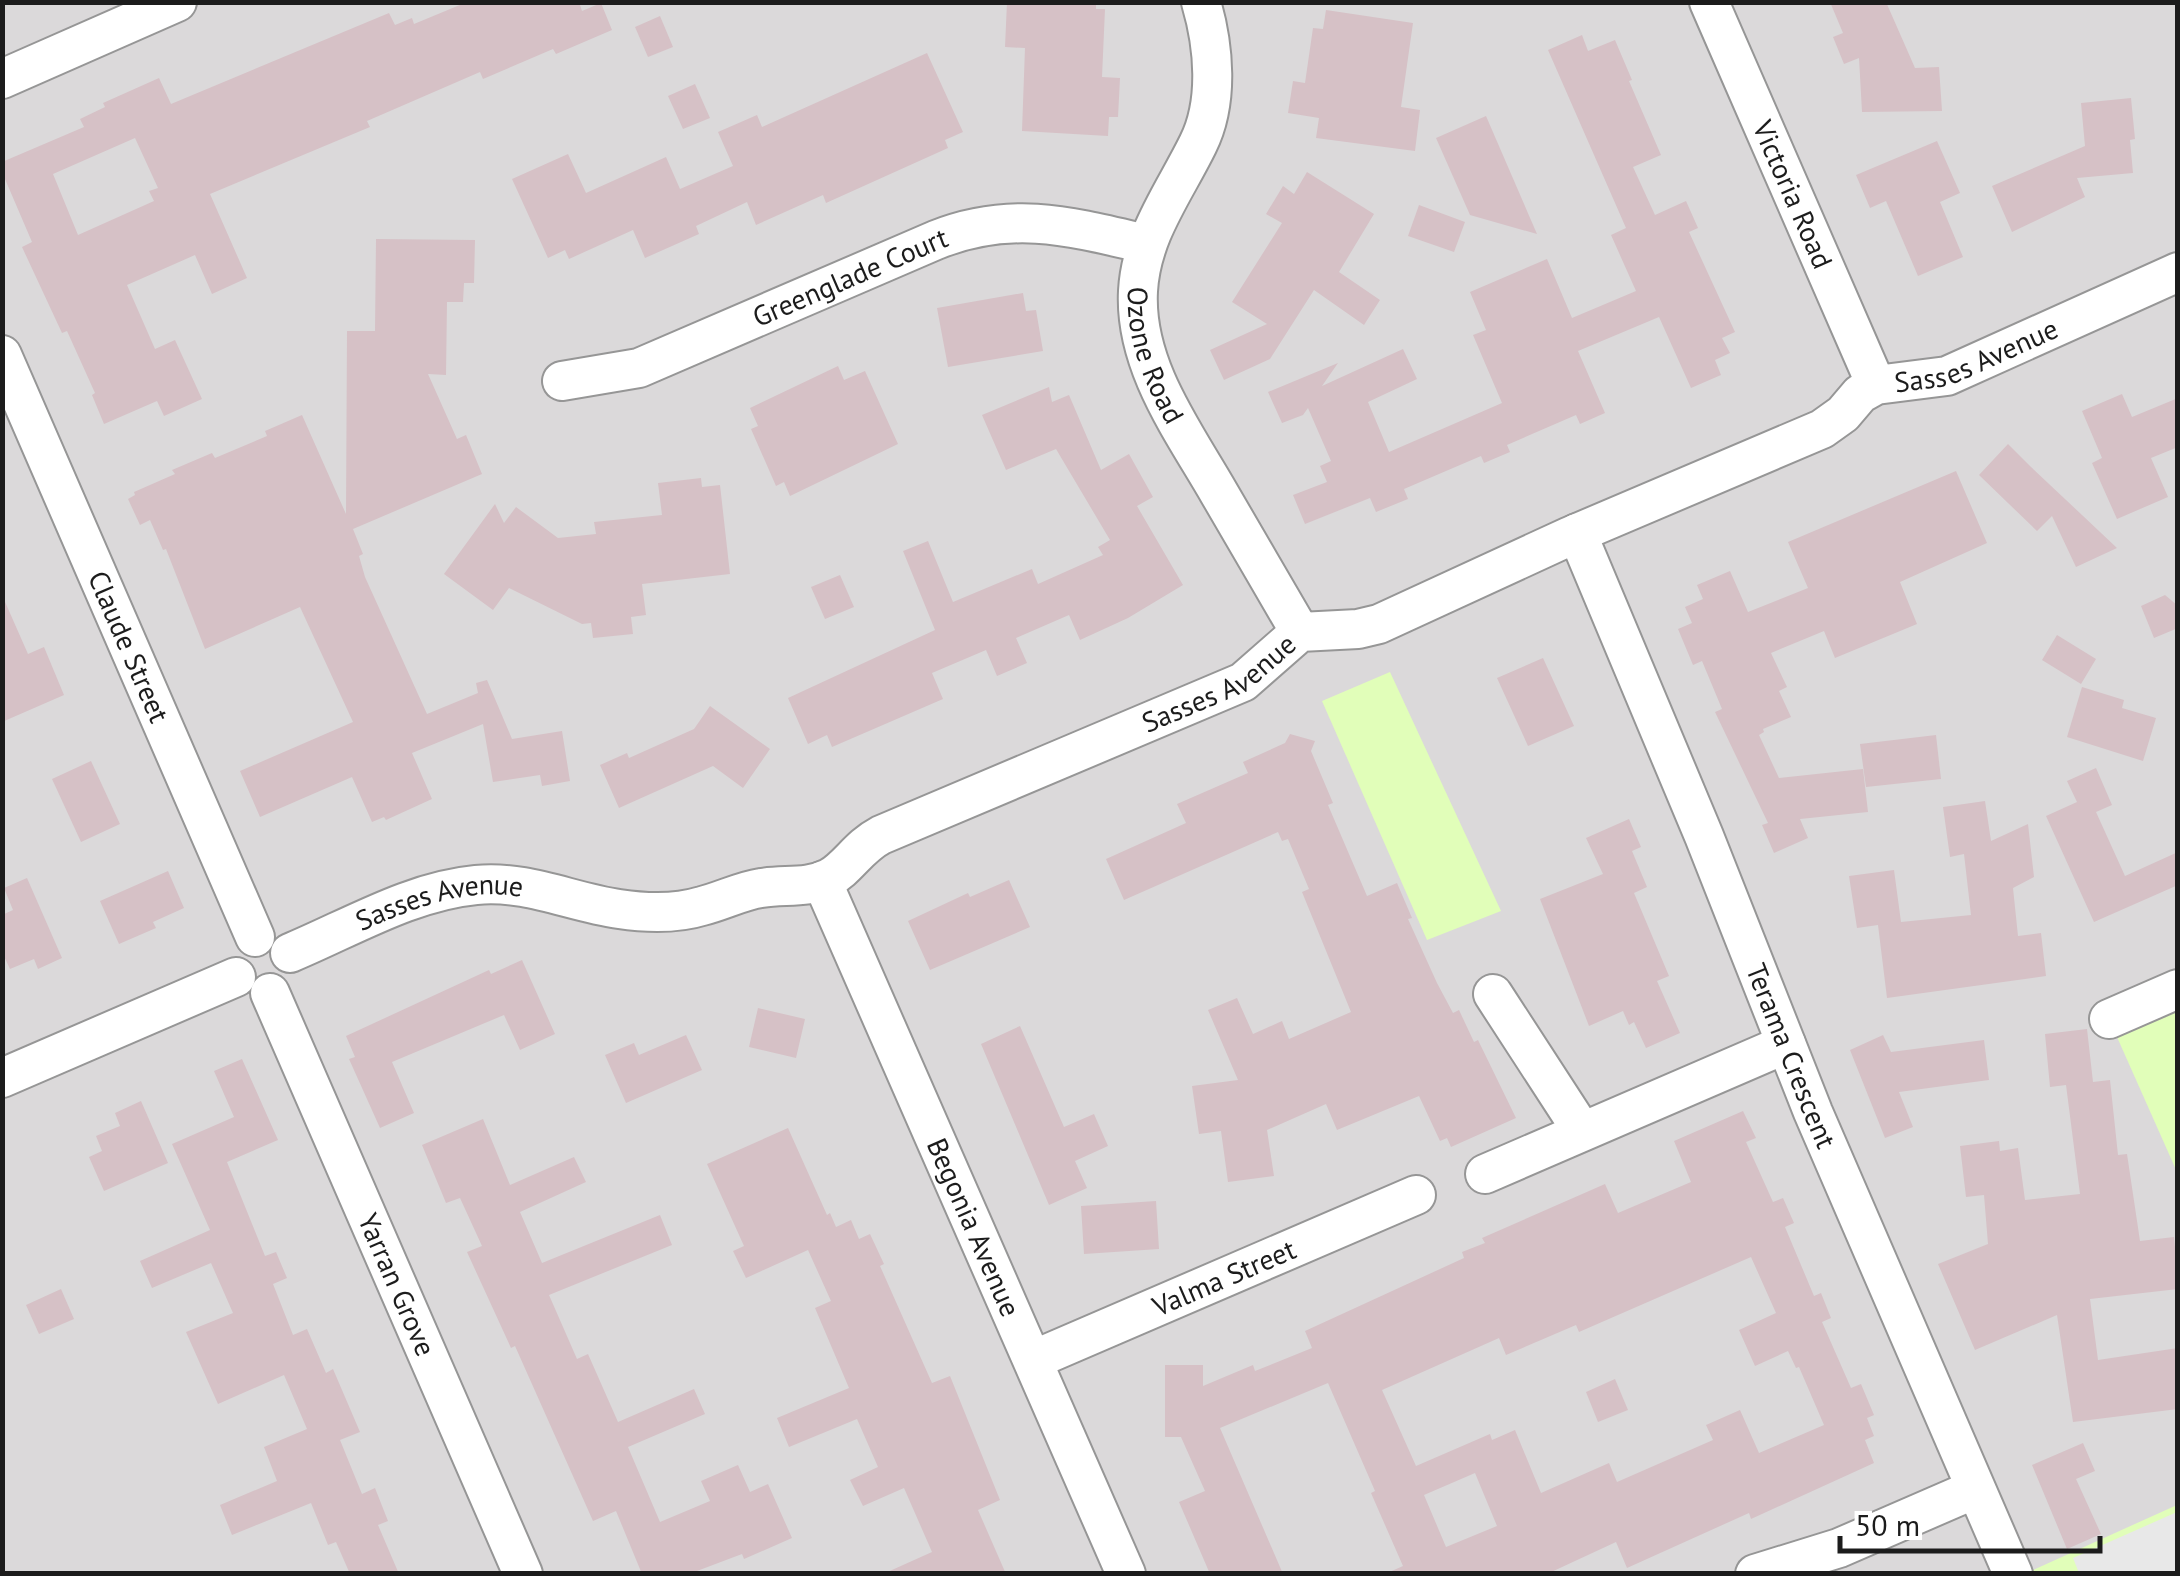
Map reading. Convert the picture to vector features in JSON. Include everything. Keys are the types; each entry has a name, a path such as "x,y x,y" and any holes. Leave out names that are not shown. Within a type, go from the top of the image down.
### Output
{"street":[{"path":"2,78 177,2"},
{"name":"Ozone Road","path":"1201,2 1208,23 1212,74 1209,110 1200,140 1146,244 1138,294 1145,351 1155,377 1300,632"},
{"name":"Victoria Road","path":"1709,2 1876,385"},
{"name":"Greenglade Court","path":"562,381 639,368 974,227 1037,222 1146,244"},
{"name":"Sasses Avenue","path":"290,953 414,899 458,887 504,883 604,907 657,912 697,908 759,888 822,881 840,871 861,847 882,835 1244,682 1300,632 1379,624 1822,429 1843,414 1860,394 1876,385 1947,376 2178,272"},
{"name":"Claude Street","path":"2,355 254,937"},
{"name":"Terama Crescent","path":"1577,534 1786,1044 2013,1574"},
{"name":"Begonia Avenue","path":"822,881 1126,1574"},
{"path":"2,1078 253,985 290,978 290,953 279,940 254,937 239,948 235,957 253,985"},
{"name":"Yarran Grove","path":"253,985 522,1574"},
{"path":"2109,1019 2178,989"},
{"path":"1494,994 1582,1131"},
{"path":"1485,1174 1786,1044"},
{"name":"Valma Street","path":"1033,1360 1416,1194"},
{"path":"1756,1574 1839,1548 1975,1489"}],"shaded area":[{"path":"3,3 2177,3 2177,1573 3,1573"},
{"path":"2177,1512 2177,1573 2079,1573 2073,1558"}],"green space":[{"path":"1390,672 1501,911 1427,940 1322,701"},
{"path":"2177,989 2177,1172 2109,1019"},
{"path":"2177,1505 2177,1573 2024,1574"}],"building":[{"path":"467,2 579,2 582,11 601,3 612,30 556,54 553,49 483,79 480,72 367,121 370,127 210,194 247,278 212,294 195,255 127,285 155,349 175,340 202,399 164,416 157,401 104,424 92,395 95,393 67,331 62,333 22,247 32,242 2,172 2,162 84,127 80,119 105,107 103,103 159,78 171,104 389,13 395,25 412,18 414,24","holes":["135,138 158,188 149,191 154,201 78,235 53,174"]},
{"path":"1007,2 1096,2 1096,9 1105,9 1102,77 1120,78 1118,117 1109,117 1108,136 1022,131 1025,48 1005,47"},
{"path":"1830,2 1886,2 1915,68 1939,67 1942,111 1862,112 1859,58 1844,64 1833,37 1843,33"},
{"path":"1326,10 1413,23 1401,107 1420,110 1415,151 1316,138 1319,118 1288,113 1293,81 1305,83 1313,28 1323,29"},
{"path":"660,16 673,47 648,57 635,27"},
{"path":"1582,35 1588,51 1615,40 1632,80 1629,81 1661,155 1633,167 1655,215 1686,201 1698,228 1689,232 1735,332 1722,338 1730,353 1715,360 1721,375 1691,388 1659,317 1578,351 1605,413 1580,424 1576,415 1507,445 1510,452 1484,463 1481,456 1404,489 1408,499 1376,512 1370,498 1305,524 1293,495 1327,482 1320,466 1331,461 1308,408 1303,415 1282,423 1268,392 1338,363 1322,386 1403,349 1417,379 1368,402 1389,452 1502,403 1473,335 1486,330 1470,292 1547,259 1572,318 1636,291 1611,235 1626,228 1548,50"},
{"path":"927,53 963,132 945,140 948,148 826,203 823,195 756,225 747,202 696,226 699,234 645,258 633,230 569,259 565,250 548,258 512,179 568,154 586,193 666,157 680,189 733,166 718,132 757,115 762,127"},
{"path":"695,84 710,118 683,129 668,96"},
{"path":"2131,98 2133,173 2077,178 2085,197 2012,232 1992,186 2085,146 2081,103"},
{"path":"1486,116 1537,234 1470,215 1436,138"},
{"path":"1937,141 1960,193 1940,202 1963,257 1918,276 1886,201 1870,208 1856,175"},
{"path":"1307,172 1374,214 1339,272 1380,300 1364,325 1314,290 1270,359 1224,380 1210,350 1267,324 1232,302 1282,223 1266,214 1283,186 1294,194"},
{"path":"1419,205 1465,222 1454,252 1408,236"},
{"path":"376,239 475,240 474,283 464,283 463,302 447,302 446,375 428,374 457,439 466,435 482,474 353,529 363,554 359,556 365,577 427,714 478,693 476,683 487,680 512,739 562,731 570,781 542,786 540,775 493,782 483,724 412,753 432,799 386,820 384,817 372,822 352,777 260,817 240,771 353,722 300,607 205,649 166,549 163,550 150,520 140,525 128,499 134,492 175,474 172,470 212,453 215,458 267,436 265,431 302,415 346,514 347,331 375,331"},
{"path":"1023,293 1026,311 1036,310 1043,351 948,367 937,308"},
{"path":"838,366 844,380 865,371 898,444 790,496 784,482 776,486 751,429 758,426 750,408"},
{"path":"1049,387 1052,402 1069,395 1101,470 1129,454 1153,497 1137,506 1183,585 1128,618 1080,640 1069,615 1016,638 1027,663 997,676 986,650 932,673 943,699 832,747 827,735 808,744 788,698 935,630 903,551 928,541 953,602 1032,569 1038,584 1103,555 1098,547 1110,540 1056,449 1006,470 982,415"},
{"path":"2122,394 2132,417 2178,398 2178,447 2151,458 2168,497 2117,519 2092,463 2102,458 2082,411"},
{"path":"2008,444 2117,548 2076,567 2052,516 2037,531 1979,475"},
{"path":"1956,471 1987,543 1900,582 1917,624 1835,658 1824,631 1771,653 1787,687 1779,691 1791,717 1763,729 1759,735 1779,778 1863,769 1868,812 1800,819 1808,838 1774,853 1762,825 1768,823 1715,712 1722,709 1702,661 1693,665 1678,629 1692,623 1685,607 1703,599 1697,585 1730,571 1748,612 1808,588 1788,542"},
{"path":"701,478 702,487 720,485 730,574 642,584 646,615 631,617 633,634 593,638 591,623 582,624 509,588 493,610 444,574 495,504 504,523 516,507 558,538 596,534 594,522 662,515 658,483"},
{"path":"840,575 854,607 825,619 811,587"},
{"path":"2,595 28,654 44,647 64,695 2,722"},
{"path":"2165,595 2178,606 2178,628 2154,638 2141,606"},
{"path":"2057,635 2096,659 2081,684 2042,660"},
{"path":"1543,658 1574,726 1528,746 1497,678"},
{"path":"2082,687 2124,700 2122,708 2156,718 2143,761 2067,737"},
{"path":"710,706 770,749 743,788 713,766 619,808 600,765 627,753 629,758 694,729"},
{"path":"1290,734 1315,741 1311,751 1333,803 1328,805 1367,896 1397,883 1412,918 1408,919 1437,983 1453,1013 1459,1010 1474,1042 1478,1040 1516,1118 1451,1147 1447,1138 1440,1141 1419,1096 1337,1130 1326,1104 1267,1130 1274,1176 1228,1182 1221,1131 1199,1134 1192,1086 1238,1080 1208,1010 1237,998 1253,1034 1282,1021 1289,1039 1351,1012 1302,892 1309,889 1288,839 1282,841 1278,832 1124,900 1106,859 1186,823 1177,804 1248,773 1243,762 1285,743"},
{"path":"1936,735 1941,779 1866,787 1860,744"},
{"path":"91,761 120,824 81,842 52,779"},
{"path":"2096,768 2112,805 2096,812 2125,876 2178,852 2178,885 2094,922 2046,816 2077,802 2067,781"},
{"path":"1985,801 1991,841 2028,824 2034,877 2013,888 2018,936 2041,933 2046,976 1887,998 1878,925 1857,928 1849,876 1894,870 1901,922 1971,915 1964,854 1950,857 1943,807"},
{"path":"1629,819 1641,847 1632,851 1647,887 1634,893 1669,976 1657,981 1680,1033 1646,1048 1634,1022 1629,1025 1623,1011 1589,1026 1540,899 1603,874 1586,838"},
{"path":"168,871 184,908 153,922 156,928 119,944 100,901"},
{"path":"27,878 62,958 38,969 34,959 10,969 2,952 2,915 13,910 4,888"},
{"path":"1009,880 1030,927 930,970 908,921 968,893 970,897"},
{"path":"522,960 555,1034 520,1050 504,1015 392,1062 414,1113 380,1128 349,1059 355,1057 346,1036 489,970 491,974"},
{"path":"758,1008 805,1019 796,1058 749,1047"},
{"path":"1020,1026 1064,1127 1094,1114 1108,1146 1075,1161 1087,1188 1049,1205 981,1044"},
{"path":"2087,1029 2093,1082 2110,1080 2118,1155 2127,1154 2140,1241 2174,1237 2175,1247 2178,1246 2178,1289 2090,1299 2098,1360 2178,1348 2178,1409 2073,1422 2057,1315 1975,1350 1938,1264 1988,1244 1984,1195 1966,1197 1960,1146 1999,1141 2000,1151 2018,1148 2025,1200 2080,1194 2066,1085 2050,1087 2045,1034"},
{"path":"686,1035 702,1070 626,1103 605,1055 634,1043 639,1055"},
{"path":"1883,1035 1891,1052 1984,1040 1989,1080 1899,1092 1913,1127 1885,1138 1850,1050"},
{"path":"242,1059 278,1140 227,1162 265,1256 276,1252 287,1278 273,1284 293,1335 307,1329 326,1373 333,1369 360,1432 340,1440 362,1494 375,1488 388,1521 378,1525 399,1574 350,1574 336,1542 328,1545 311,1503 232,1535 220,1505 277,1481 264,1447 307,1429 284,1375 218,1404 186,1332 233,1313 211,1263 152,1288 140,1261 210,1230 172,1144 234,1117 214,1071"},
{"path":"141,1101 168,1163 104,1191 89,1157 102,1151 96,1136 120,1126 115,1113"},
{"path":"1743,1111 1756,1138 1746,1142 1773,1202 1783,1198 1794,1223 1785,1227 1814,1296 1821,1293 1831,1318 1822,1322 1851,1388 1861,1384 1874,1415 1867,1418 1874,1436 1865,1440 1874,1463 1751,1519 1749,1513 1627,1568 1616,1542 1547,1574 1385,1574 1403,1566 1328,1383 1220,1428 1283,1574 1210,1574 1179,1502 1205,1491 1181,1437 1165,1437 1165,1365 1203,1365 1203,1386 1253,1365 1255,1371 1312,1348 1305,1331 1464,1258 1462,1252 1485,1243 1482,1238 1605,1184 1618,1213 1691,1182 1674,1141","holes":["1751,1257 1776,1313 1739,1330 1755,1366 1788,1351 1824,1425 1759,1453 1740,1410 1706,1425 1713,1440 1617,1482 1609,1463 1541,1493 1515,1430 1492,1440 1490,1434 1416,1466 1382,1390 1499,1338 1506,1355 1576,1325 1579,1332","1475,1473 1497,1526 1446,1547 1424,1495"]},
{"path":"483,1119 510,1185 574,1157 586,1182 520,1212 542,1263 660,1215 672,1245 549,1295 577,1359 588,1354 618,1422 694,1389 705,1414 628,1447 660,1522 710,1501 701,1481 738,1465 750,1492 768,1484 792,1538 744,1559 742,1554 689,1574 642,1574 616,1511 593,1521 515,1346 511,1348 467,1252 482,1246 460,1198 446,1203 422,1145"},
{"path":"788,1128 836,1227 851,1220 859,1239 870,1234 884,1264 880,1266 932,1383 950,1376 1000,1500 978,1510 1006,1574 883,1574 932,1552 904,1488 863,1506 850,1480 878,1467 857,1419 789,1447 777,1418 849,1388 815,1308 831,1301 808,1250 746,1278 733,1251 744,1246 707,1164"},
{"path":"1156,1201 1159,1249 1084,1254 1081,1206"},
{"path":"61,1289 74,1319 39,1334 26,1305"},
{"path":"1615,1379 1628,1410 1598,1422 1586,1392"},
{"path":"2083,1443 2095,1471 2076,1479 2101,1534 2067,1549 2032,1465"}]}
